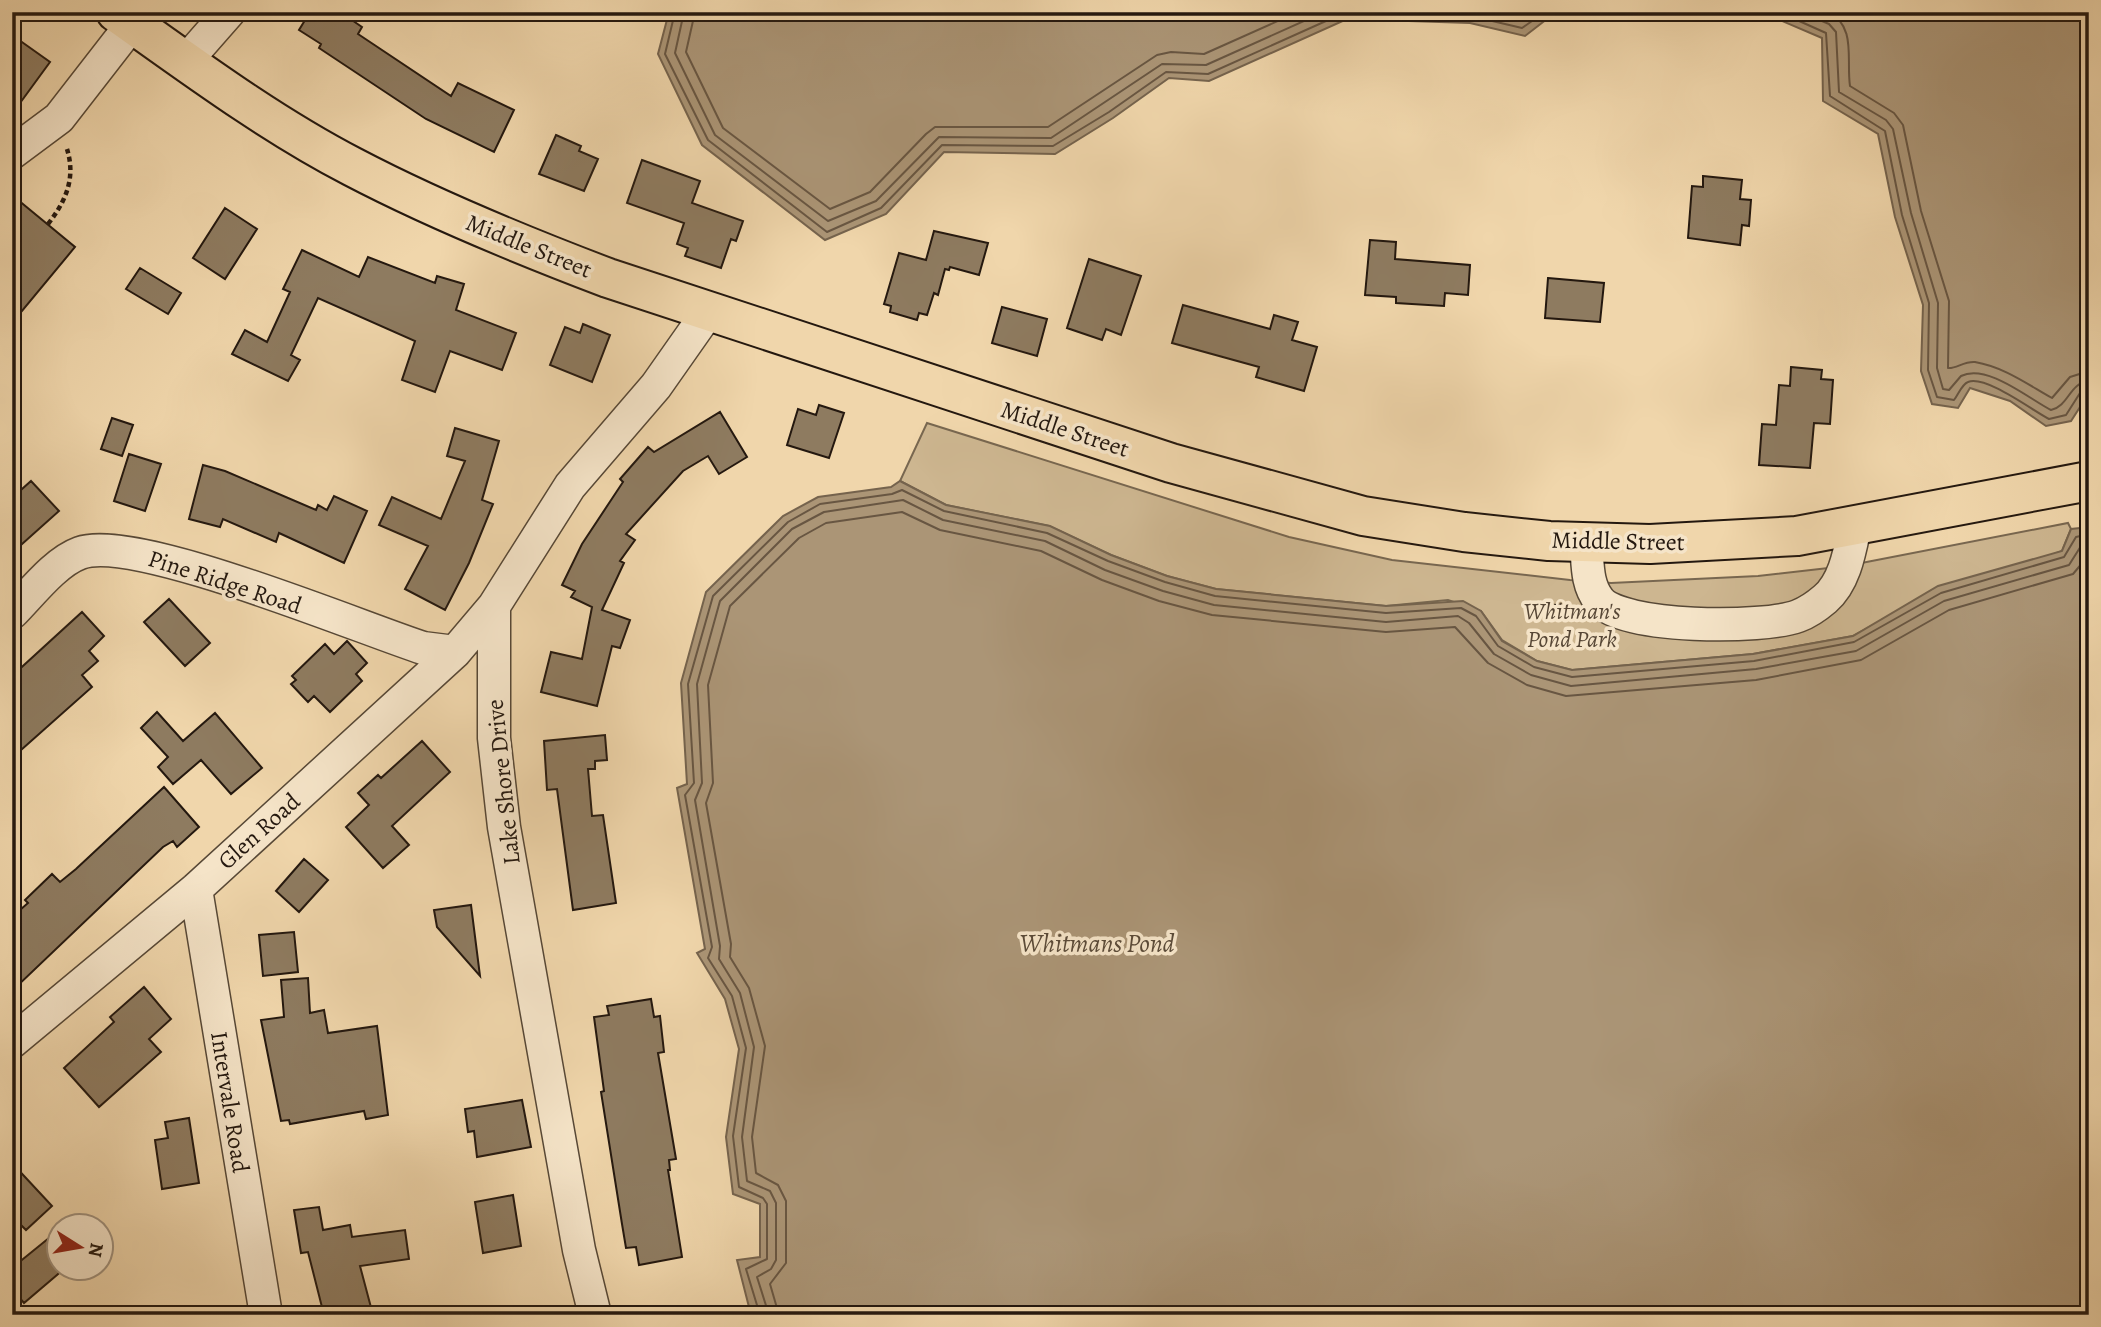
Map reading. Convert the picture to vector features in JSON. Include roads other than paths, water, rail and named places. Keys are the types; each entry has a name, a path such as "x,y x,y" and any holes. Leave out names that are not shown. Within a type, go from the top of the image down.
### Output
{"main road":[{"name":"Middle Street","path":"124,18 312,144 451,215 608,278 708,312 1171,463 1363,516 1464,532 1586,543 1731,541 1797,536 2089,481"}],"street":[{"path":"186,61 229,12"},
{"path":"12,153 53,124 90,82 124,18"},
{"path":"495,606 570,486 656,386 708,312"},
{"path":"1586,543 1589,581 1600,602 1616,611 1667,622 1716,626 1768,623 1799,616 1827,598 1846,566 1854,526"},
{"name":"Pine Ridge Road","path":"12,613 58,568 80,553 103,550 171,561 411,645 455,652"},
{"name":"Glen Road","path":"12,1042 196,889 455,652 495,606"},
{"name":"Lake Shore Drive","path":"495,606 494,738 504,827 579,1250 596,1315"},
{"name":"Intervale Road","path":"196,889 260,1292 267,1315"}],"water":[{"path":"669,12 1556,12 1525,36 1470,23 1347,19 1209,81 1169,78 1113,118 1055,154 944,152 886,214 825,240 702,145 658,54"},
{"path":"1761,12 2089,12 2089,393 2071,421 2046,426 2010,401 1970,388 1958,408 1932,404 1921,371 1923,305 1895,217 1878,134 1823,101 1822,38"},
{"name":"Whitmans Pond","path":"900,481 946,505 1050,526 1111,555 1167,576 1216,589 1386,606 1463,601 1481,611 1502,641 1537,661 1572,670 1753,654 1853,636 1938,586 2062,551 2071,529 2089,527 2089,1315 755,1315 749,1307 737,1260 760,1257 760,1204 733,1194 726,1137 739,1049 725,999 697,953 705,949 677,788 687,784 681,683 706,592 783,516 818,497 891,487"}],"park label":[{"name":"Whitman's Pond Park","path":"1572,625"}]}
